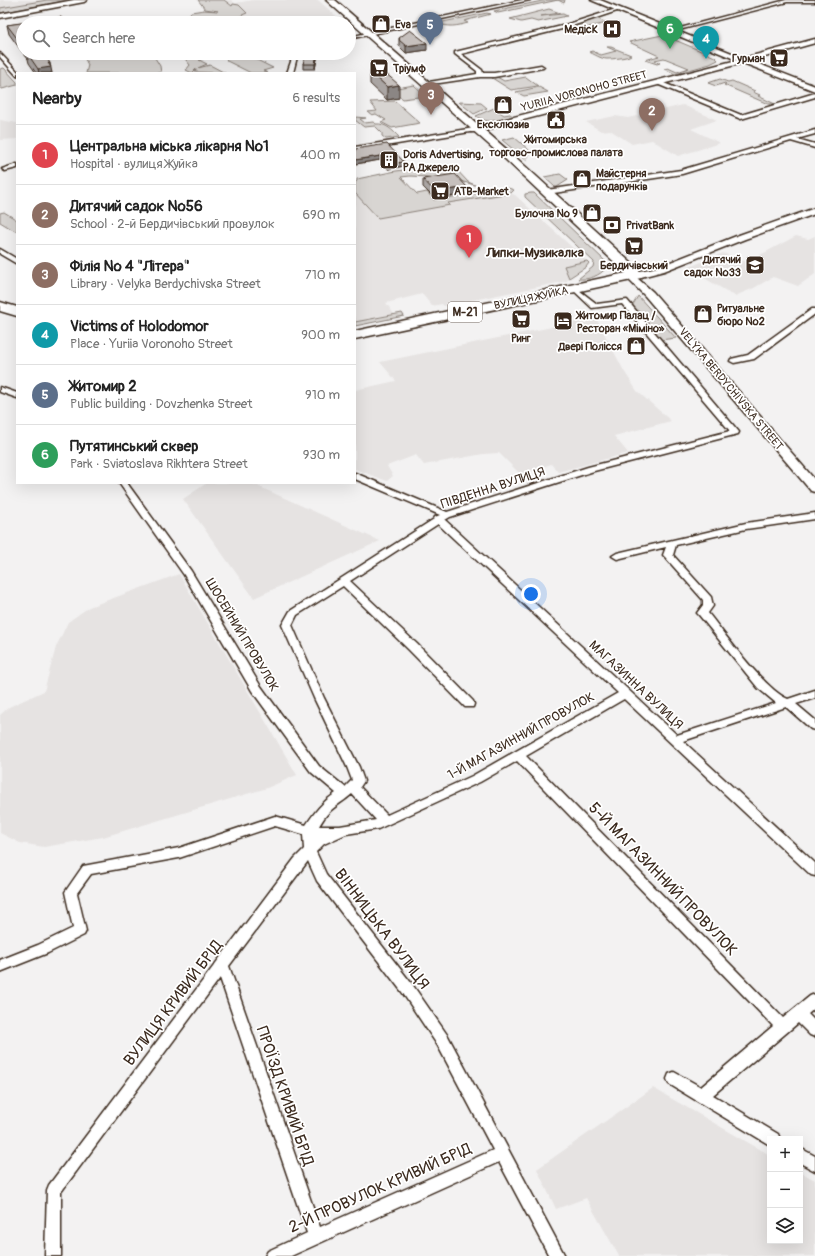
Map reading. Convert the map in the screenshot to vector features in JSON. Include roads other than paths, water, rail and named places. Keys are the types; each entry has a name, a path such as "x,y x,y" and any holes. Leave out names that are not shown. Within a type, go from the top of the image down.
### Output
{"highway":[{"name":"VELYKA BERDYCHIVSKA STREET","path":"327,0 346,16"},
{"path":"330,0 348,16"},
{"path":"356,23 426,83 476,130 547,192 633,276"},
{"name":"VELYKA BERDYCHIVSKA STREET","path":"356,24 476,130 633,276"},
{"name":"ВУЛИЦЯ ЖУЙКА","path":"356,335 633,276"},
{"path":"0,306 16,312"}],"main road":[{"path":"0,16 84,0"},
{"path":"594,0 815,89"},
{"name":"YURIIA VORONOHO STREET","path":"476,130 659,83 815,40"},
{"path":"633,276 661,269 742,237 815,211"},
{"path":"633,276 670,311 815,480"},
{"name":"VELYKA BERDYCHIVSKA STREET","path":"633,276 815,488"}],"street":[{"path":"356,37 528,0"},
{"path":"671,31 784,2 815,1"},
{"path":"480,75 480,71 458,53 564,27 618,10"},
{"path":"0,54 16,73"},
{"path":"290,72 294,60"},
{"path":"426,83 480,75 494,75 541,67"},
{"path":"659,83 741,118 815,95"},
{"name":"YURIIA VORONOHO STREET","path":"356,149 476,130"},
{"path":"547,192 682,172 766,146 793,140 815,132"},
{"path":"793,140 815,146"},
{"path":"5,169 16,166"},
{"path":"0,251 16,261"},
{"name":"ПІВДЕННА ВУЛИЦЯ","path":"349,791 358,781 353,767 319,698 287,625 293,613 443,517 592,469 735,432 624,302 595,306 575,289"},
{"path":"734,361 751,357 815,311"},
{"path":"0,389 16,396"},
{"name":"МАГАЗИННА ВУЛИЦЯ","path":"356,476 443,517 625,694 815,871"},
{"name":"ШОСЕЙНИЙ ПРОВУЛОК","path":"124,484 188,573 256,688 315,769 349,791 385,821"},
{"path":"617,556 746,526 815,516"},
{"path":"672,543 668,555 708,599 708,606 702,613 762,685 780,700 788,703 815,726"},
{"path":"344,581 413,647 469,704"},
{"name":"1-Й МАГАЗИННИЙ ПРОВУЛОК","path":"385,821 476,779 625,694"},
{"path":"675,740 815,694"},
{"name":"5-Й МАГАЗИННИЙ ПРОВУЛОК","path":"518,755 783,1027"},
{"path":"309,832 321,812 331,802 349,791"},
{"path":"0,966 43,949 80,931 72,892 87,870 179,853 275,821 309,832 344,829"},
{"name":"ВУЛИЦЯ КРИВИЙ БРІД","path":"53,1256 54,1190 299,862 320,841 344,829 374,826 385,821"},
{"name":"ВІННИЦЬКА ВУЛИЦЯ","path":"309,832 310,851 321,878 403,982 443,1041 558,1256"},
{"name":"ПРОЇЗД КРИВИЙ БРІД","path":"222,966 316,1237"},
{"path":"701,1096 815,1000"},
{"path":"799,1014 815,1031"},
{"path":"674,1079 768,1136"},
{"name":"2-Й ПРОВУЛОК КРИВИЙ БРІД","path":"273,1256 502,1153"},
{"path":"803,1157 815,1164"}],"place":[{"name":"Eva","path":"381,24"},
{"name":"МедісК","path":"612,29"},
{"name":"Житомир 2","path":"430,45"},
{"name":"Путятинський сквер","path":"670,49"},
{"name":"Гурман","path":"779,58"},
{"name":"Victims of Holodomor","path":"706,59"},
{"name":"Тріумф","path":"379,68"},
{"name":"Ексклюзив","path":"503,105"},
{"name":"Філія № 4 \"Літера\"","path":"431,115"},
{"name":"Житомирська торгово-промислова палата","path":"556,120"},
{"name":"Дитячий садок №56","path":"652,131"},
{"name":"Doris Advertising, РА Джерело","path":"389,160"},
{"name":"Майстерня подарунків","path":"582,179"},
{"name":"ATB-Market","path":"440,191"},
{"name":"Булочна № 9","path":"592,213"},
{"name":"PrivatBank","path":"612,225"},
{"name":"Бердичівський","path":"634,246"},
{"name":"Центральна міська лікарня №1","path":"469,258"},
{"name":"Дитячий садок №33","path":"755,265"},
{"name":"Ритуальне бюро №2","path":"703,314"},
{"name":"Ринг","path":"521,319"},
{"name":"Житомир Палац / Ресторан «Міміно»","path":"563,321"},
{"name":"Двері Полісся","path":"636,346"}],"district":[{"name":"Липки-Музикалка","path":"535,253"}]}
